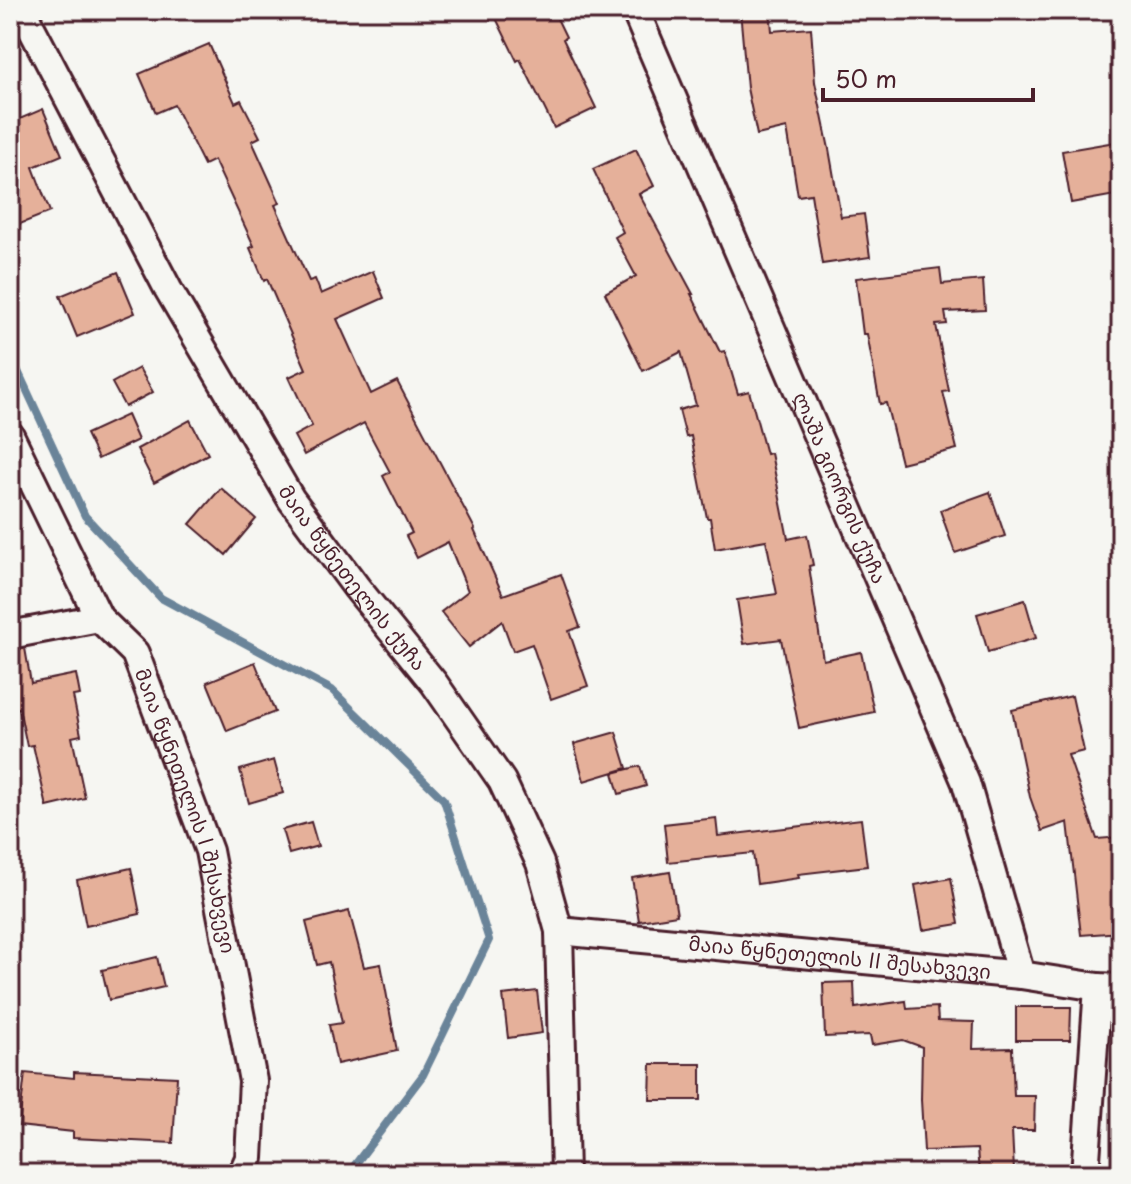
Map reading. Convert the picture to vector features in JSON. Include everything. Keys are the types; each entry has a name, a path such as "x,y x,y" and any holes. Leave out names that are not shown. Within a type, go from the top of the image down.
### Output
{"street":[{"name":"მაია წყნეთელის ქუჩა","path":"22,10 168,289 291,499 357,588 434,683 502,781 540,863 559,931 565,1174"},
{"name":"ლაშა გიორგის ქუჩა","path":"635,10 966,783 1021,975"},
{"name":"მაია წყნეთელის I შესახვევი","path":"10,435 99,618 135,653 209,851 253,1081 249,1158 242,1174"},
{"path":"10,635 99,618"},
{"name":"მაია წყნეთელის II შესახვევი","path":"559,931 1021,975 1110,988"},
{"path":"1085,1174 1110,988"}],"building":[{"path":"492,10 553,10 566,37 563,39 596,108 554,128"},
{"path":"740,10 770,10 772,31 811,28 815,82 841,217 864,214 870,257 822,264 811,194 798,196 787,128 757,135 747,88"},
{"path":"209,44 235,103 241,100 260,137 252,141 280,203 275,205 309,281 315,279 321,294 373,271 384,298 337,319 371,394 397,381 475,529 503,595 561,574 580,627 569,631 588,686 551,699 532,644 513,651 502,621 469,647 441,612 468,591 448,542 417,558 406,536 412,533 383,476 390,472 364,423 304,455 294,436 312,426 289,377 306,369 267,279 264,281 250,248 254,246 214,160 204,165 174,105 156,113 139,74"},
{"path":"43,109 62,155 33,167 50,212 10,228 10,113 15,121"},
{"path":"1121,141 1121,194 1071,203 1062,151"},
{"path":"636,149 654,186 639,194 693,294 720,352 725,351 738,394 749,391 766,454 771,453 788,539 807,535 823,660 861,652 874,712 799,728 781,639 744,644 737,600 777,594 766,540 715,549 691,436 686,437 679,410 696,405 681,352 643,371 605,293 636,276 615,237 623,232 593,169"},
{"path":"940,268 942,284 983,280 985,310 945,312 947,324 936,325 949,391 943,392 957,449 901,463 886,403 880,404 867,334 863,334 856,278"},
{"path":"118,272 135,313 77,337 60,296"},
{"path":"139,368 153,392 125,407 112,383"},
{"path":"127,415 138,440 98,459 86,434"},
{"path":"190,420 208,454 154,483 137,449"},
{"path":"221,488 256,519 226,555 190,524"},
{"path":"990,492 1005,536 955,553 940,510"},
{"path":"1025,600 1036,638 988,652 977,614"},
{"path":"25,648 31,683 76,674 80,695 73,696 81,735 72,737 85,798 47,807 33,745 27,746 19,708 10,710 10,651"},
{"path":"255,662 275,712 227,731 207,682"},
{"path":"1072,696 1084,751 1068,755 1097,839 1121,837 1121,932 1081,935 1068,822 1042,831 1030,797 1012,710"},
{"path":"616,732 627,768 584,781 574,744"},
{"path":"274,760 283,793 249,803 240,770"},
{"path":"640,766 646,786 619,794 613,773"},
{"path":"716,818 718,836 861,819 867,866 798,874 799,878 757,884 753,853 668,862 664,824"},
{"path":"311,822 318,846 289,854 282,830"},
{"path":"131,868 140,914 86,926 77,880"},
{"path":"670,872 677,915 639,921 632,878"},
{"path":"951,878 959,924 923,930 915,885"},
{"path":"349,911 364,967 381,964 397,1051 337,1064 329,1025 342,1023 329,962 317,965 306,922"},
{"path":"157,957 164,987 109,1000 102,970"},
{"path":"854,982 855,1008 906,1001 907,1009 937,1007 938,1021 974,1022 973,1049 1012,1048 1014,1096 1035,1096 1034,1130 1012,1130 1014,1171 979,1173 977,1149 924,1151 922,1047 903,1040 872,1045 870,1035 825,1037 823,983"},
{"path":"537,991 542,1033 508,1038 503,995"},
{"path":"1016,1007 1071,1007 1070,1040 1016,1040"},
{"path":"651,1064 701,1064 701,1100 650,1100"},
{"path":"74,1072 177,1077 173,1143 73,1138 73,1132 19,1126 25,1073 74,1078"}],"waterway":[{"path":"10,354 85,516 161,598 332,690 444,800 489,940 423,1075 348,1174"}]}
